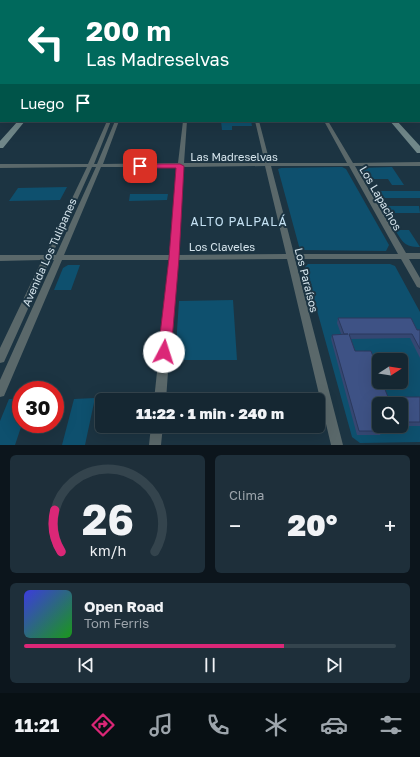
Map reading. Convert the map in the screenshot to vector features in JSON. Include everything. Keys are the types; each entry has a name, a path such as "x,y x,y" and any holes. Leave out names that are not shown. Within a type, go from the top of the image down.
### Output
{"street":[{"path":"0,146 21,122"},
{"name":"Avenida Los Tulipanes","path":"0,359 90,166 109,122"},
{"name":"Avenida Los Tulipanes","path":"0,392 99,166 117,122"},
{"path":"161,393 174,258 180,166 185,122"},
{"name":"Los Paraísos","path":"257,122 337,445"},
{"name":"Los Lapachos","path":"327,122 420,285"},
{"path":"394,122 420,152"},
{"name":"Las Madreselvas","path":"0,166 267,166 420,164"},
{"name":"Los Claveles","path":"0,258 420,256"},
{"path":"155,445 156,433"}],"shaded area":[{"path":"221,122 251,122 252,126 232,126 232,130 222,130"},
{"path":"342,167 346,169 389,245 386,251 300,250 278,169"},
{"path":"392,167 404,185 392,185 388,179 365,179 359,169 361,168"},
{"path":"67,187 60,200 9,201 18,188"},
{"path":"372,191 420,191 420,198 376,198"},
{"path":"130,194 168,194 167,200 129,201"},
{"path":"380,206 419,206 420,213 385,213"},
{"path":"395,230 409,230 420,247 410,246 404,243"},
{"path":"308,264 390,264 395,266 420,312 420,442 360,443 352,437 305,267"},
{"path":"68,265 80,265 71,290 54,290 63,268"},
{"path":"233,300 237,360 175,360 179,301"},
{"path":"95,398 85,445 62,445 74,399"},
{"path":"9,399 12,399 12,433 19,433 15,445 0,445 0,421"}],"building":[{"path":"338,318 411,318 417,330 420,330 420,349 412,334 349,334 355,351 371,351 372,389 385,389 388,397 372,397 372,431 359,431 332,335 348,334 344,334"},
{"path":"408,397 420,397 420,422 408,422"}],"district":[{"name":"ALTO PALPALÁ","path":"239,221"}],"route":[{"path":"140,166 180,166 174,258 164,352"}]}
